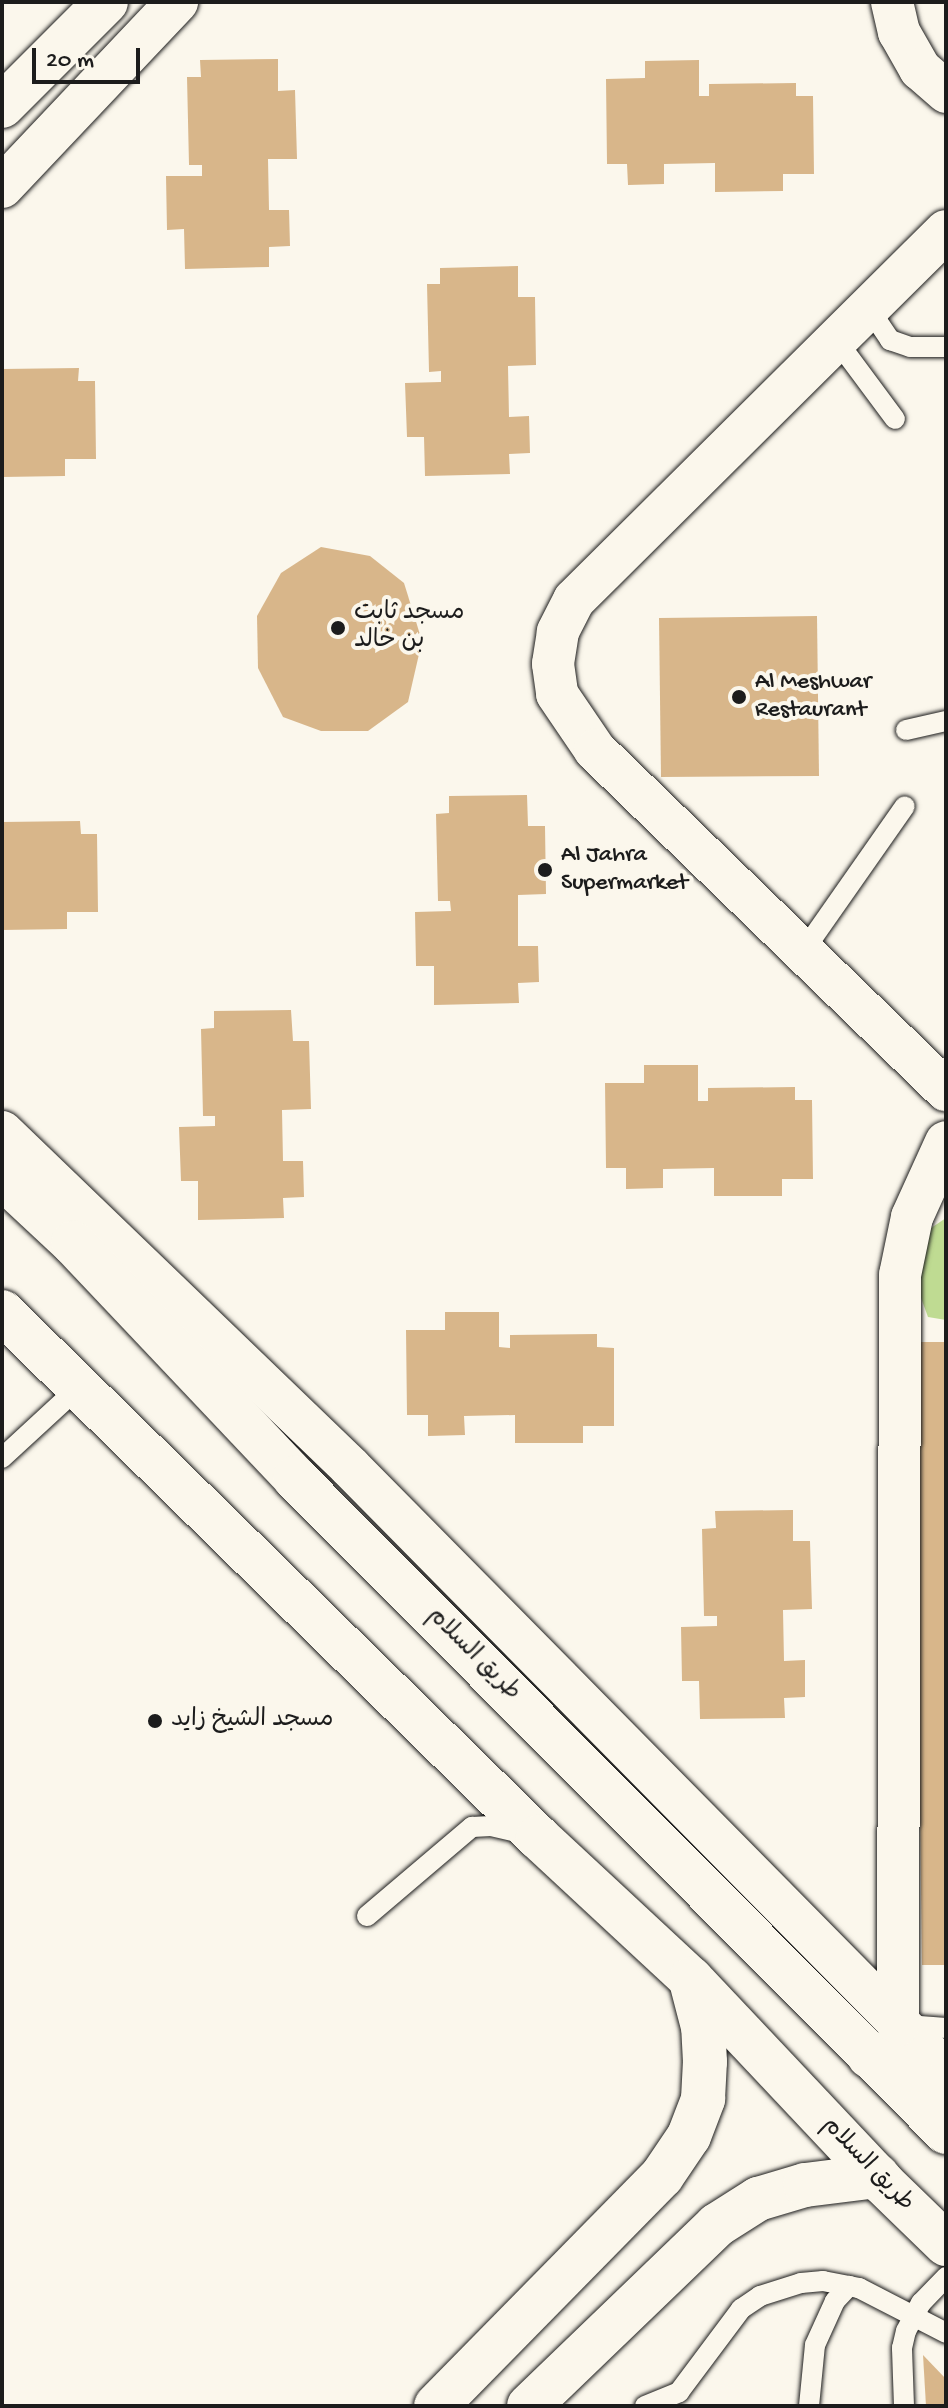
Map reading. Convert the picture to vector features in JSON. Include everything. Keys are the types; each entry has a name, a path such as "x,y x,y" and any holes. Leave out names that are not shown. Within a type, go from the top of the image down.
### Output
{"main road":[{"path":"2,106 106,2"},
{"name":"طريق السلام","path":"2,1177 73,1243 295,1478 884,2040 946,2132"},
{"name":"طريق السلام","path":"2,1312 538,1837 691,1979 877,2176 946,2244"},
{"path":"448,2395 662,2176 689,2136 703,2099 705,2062 703,2027 691,1979"},
{"path":"884,2040 916,2081 946,2108"},
{"path":"529,2406 717,2225 758,2199 805,2185 877,2176"},
{"path":"448,2395 482,2381 500,2387 503,2406"}],"street":[{"path":"2,187 177,2"},
{"path":"892,2 899,32 920,69 946,92"},
{"path":"946,231 574,600 558,632 553,664 557,694 595,750 644,801 946,1090"},
{"path":"2,1132 350,1467 884,2040 946,2071"},
{"path":"884,2040 896,1936 900,1275 912,1217 934,1189 946,1142"},
{"path":"295,1478 350,1467"}],"lane":[{"path":"877,299 878,322 890,340 910,347 946,347"},
{"path":"840,336 840,345 895,419"},
{"path":"906,730 946,721"},
{"path":"802,953 905,806"},
{"path":"2,1458 79,1387"},
{"path":"367,1916 472,1827 491,1826 538,1837"},
{"path":"884,2040 946,2028"},
{"path":"904,2406 902,2348 912,2316 946,2277"},
{"path":"645,2406 679,2392 741,2309 760,2296 801,2283 849,2286 873,2293 946,2333"},
{"path":"809,2406 809,2379 818,2335 835,2301 849,2286"}],"green space":[{"path":"946,1218 946,1320 928,1317 917,1287 931,1228"}],"building":[{"path":"278,59 278,91 295,90 297,159 268,159 269,210 289,210 290,246 269,247 269,267 185,269 184,229 167,230 166,176 202,176 202,165 189,165 187,77 201,77 200,60"},
{"path":"699,60 699,96 709,96 709,84 796,83 796,96 813,96 814,174 783,174 783,191 715,192 715,163 664,164 664,184 628,185 627,164 607,164 606,79 645,78 645,61"},
{"path":"518,266 518,297 535,297 536,365 508,366 509,417 529,416 530,453 509,454 510,474 425,476 424,437 407,437 405,383 441,382 441,371 429,372 427,284 440,284 440,268"},
{"path":"79,368 78,381 95,381 96,459 65,459 65,476 2,477 2,369"},
{"name":"مسجد ثابت بن خالد","path":"321,547 370,556 404,583 422,641 408,702 368,731 321,731 283,717 258,668 257,616 281,573"},
{"name":"Al Meshwar Restaurant","path":"817,616 819,776 661,777 659,618"},
{"path":"527,795 528,826 545,826 546,894 518,895 518,946 538,946 539,982 518,983 519,1003 434,1005 434,966 416,966 415,912 451,911 450,901 438,901 436,814 449,813 449,796"},
{"path":"80,821 81,834 97,834 98,912 67,912 67,929 2,930 2,822"},
{"path":"291,1010 293,1041 309,1041 311,1109 282,1110 283,1161 303,1161 304,1197 283,1198 284,1218 198,1220 198,1181 181,1181 179,1127 215,1126 215,1116 203,1116 201,1029 214,1028 214,1011"},
{"path":"644,1065 698,1065 698,1101 708,1101 708,1088 795,1087 795,1100 812,1100 813,1179 782,1179 782,1196 714,1196 714,1168 663,1169 663,1188 626,1189 626,1168 606,1168 605,1083 644,1083"},
{"path":"445,1312 499,1312 499,1347 510,1348 510,1335 597,1334 597,1347 614,1348 614,1426 583,1426 583,1443 515,1443 515,1415 464,1416 465,1435 428,1436 428,1415 407,1415 406,1330 445,1330"},
{"path":"914,1342 946,1342 946,1965 922,1965"},
{"path":"793,1510 793,1541 810,1541 812,1609 783,1610 784,1661 805,1660 805,1697 784,1698 785,1718 700,1719 699,1681 682,1681 681,1627 717,1626 717,1616 704,1616 702,1529 716,1528 715,1511"},
{"path":"923,2355 946,2379 946,2406 926,2406"}],"place":[{"name":"مسجد ثابت بن خالد","path":"338,628"},
{"name":"Al Meshwar Restaurant","path":"739,697"},
{"name":"Al Jahra Supermarket","path":"545,870"},
{"name":"مسجد الشيخ زايد","path":"155,1721"}]}
